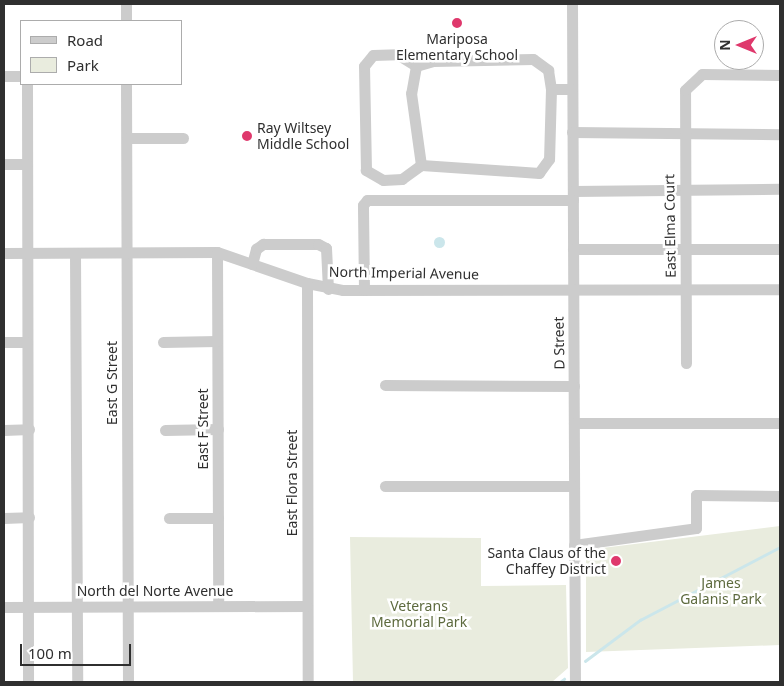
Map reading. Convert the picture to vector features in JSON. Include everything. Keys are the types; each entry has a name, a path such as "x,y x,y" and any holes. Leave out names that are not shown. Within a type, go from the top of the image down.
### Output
{"street":[{"path":"126,4 126,20"},
{"name":"D Street","path":"572,4 575,682"},
{"path":"397,54 416,66 433,61 533,59 548,70 551,89 549,159 538,173 421,165 402,179 383,180 369,175 365,166 366,61 373,55 397,54"},
{"path":"416,66 411,93 421,165"},
{"name":"East Elma Court","path":"686,363 685,90 702,74 780,75"},
{"path":"4,76 20,76"},
{"path":"27,85 28,682"},
{"name":"East G Street","path":"126,85 128,682"},
{"path":"551,89 572,89"},
{"path":"572,132 685,131 780,134"},
{"path":"127,138 183,138"},
{"path":"4,164 27,164"},
{"path":"364,290 363,205 367,200 573,196 684,189 780,189"},
{"path":"252,264 256,249 263,244 318,244 326,248 328,289"},
{"path":"573,248 780,249"},
{"path":"75,252 77,682"},
{"name":"North Imperial Avenue","path":"4,253 217,252 328,289 780,289"},
{"name":"East F Street","path":"217,252 218,605"},
{"name":"East Flora Street","path":"307,283 308,682"},
{"path":"164,342 217,341"},
{"path":"4,342 27,342"},
{"path":"385,386 574,386"},
{"path":"574,423 780,422"},
{"path":"165,430 218,429"},
{"path":"4,430 29,430"},
{"path":"385,486 574,486"},
{"path":"574,544 696,528 696,495 780,496"},
{"path":"4,518 29,517"},
{"path":"169,518 218,518"},
{"name":"North del Norte Avenue","path":"4,607 307,606"}],"green space":[{"name":"James Galanis Park","path":"780,526 780,645 586,652 586,550"},
{"name":"Veterans Memorial Park","path":"350,537 481,538 481,586 566,585 568,668 552,682 353,682"}],"water":[{"path":"439,236 445,242 439,248 433,242"}],"waterway":[{"path":"585,661 640,620 780,547"},
{"path":"560,682 564,679"}],"place":[{"name":"Mariposa Elementary School","path":"457,23"},
{"name":"Ray Wiltsey Middle School","path":"247,136"},
{"name":"Santa Claus of the Chaffey District","path":"616,561"}]}
